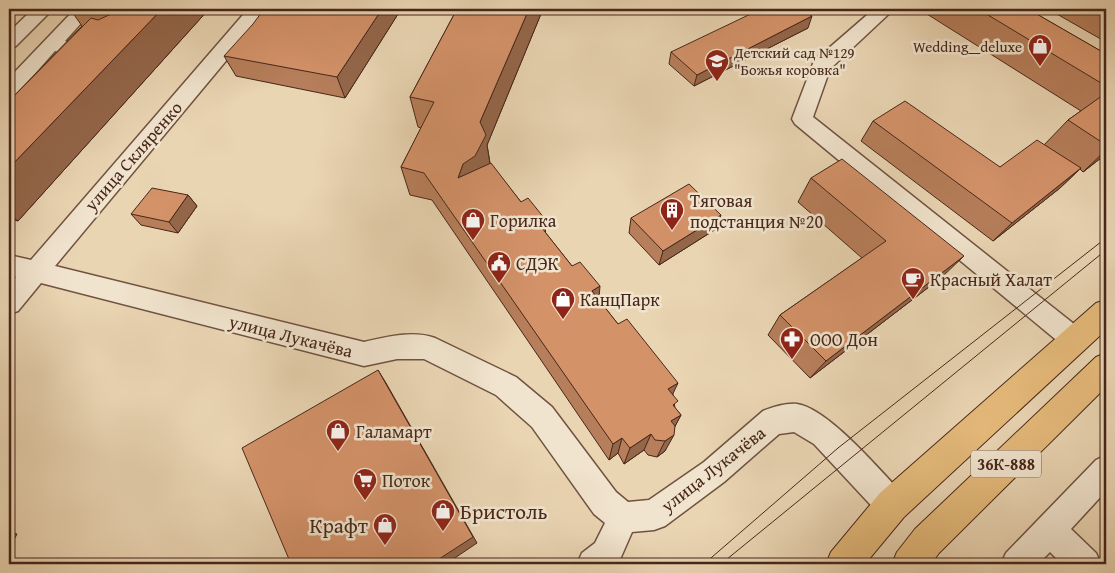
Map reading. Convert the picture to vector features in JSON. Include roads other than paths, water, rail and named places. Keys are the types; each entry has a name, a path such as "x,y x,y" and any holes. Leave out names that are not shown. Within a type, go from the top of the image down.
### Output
{"main road":[{"path":"844,564 892,505 1106,312"},
{"name":"36К-888","path":"909,564 927,541 1106,367"}],"street":[{"path":"9,42 44,9"},
{"path":"9,90 85,9"},
{"name":"улица Скляренко","path":"9,303 21,269 233,40 257,9"},
{"path":"885,9 821,66 802,119 1075,340"},
{"path":"51,44 84,52 88,61 76,74"},
{"name":"улица Лукачёва","path":"21,269 364,354 397,347 426,347 506,386 542,418 605,503 623,518 654,515 714,472 773,421 798,418 824,434 892,505"},
{"path":"1016,564 1106,470"},
{"path":"593,564 606,554 623,518"},
{"path":"1061,541 1085,564"}],"tram line":[{"path":"704,564 838,448 1106,238"},
{"path":"721,564 1106,250"}],"place":[{"name":"Wedding__deluxe","path":"1040,67"},
{"name":"Детский сад №129 \"Божья коровка\"","path":"717,82"},
{"name":"Тяговая подстанция №20","path":"672,231"},
{"name":"Горилка","path":"473,241"},
{"name":"СДЭК","path":"499,284"},
{"name":"Красный Халат","path":"913,300"},
{"name":"КанцПарк","path":"563,320"},
{"name":"ООО Дон","path":"792,360"},
{"name":"Галамарт","path":"338,452"},
{"name":"Поток","path":"365,501"},
{"name":"Бристоль","path":"443,532"},
{"name":"Крафт","path":"385,546"}]}
